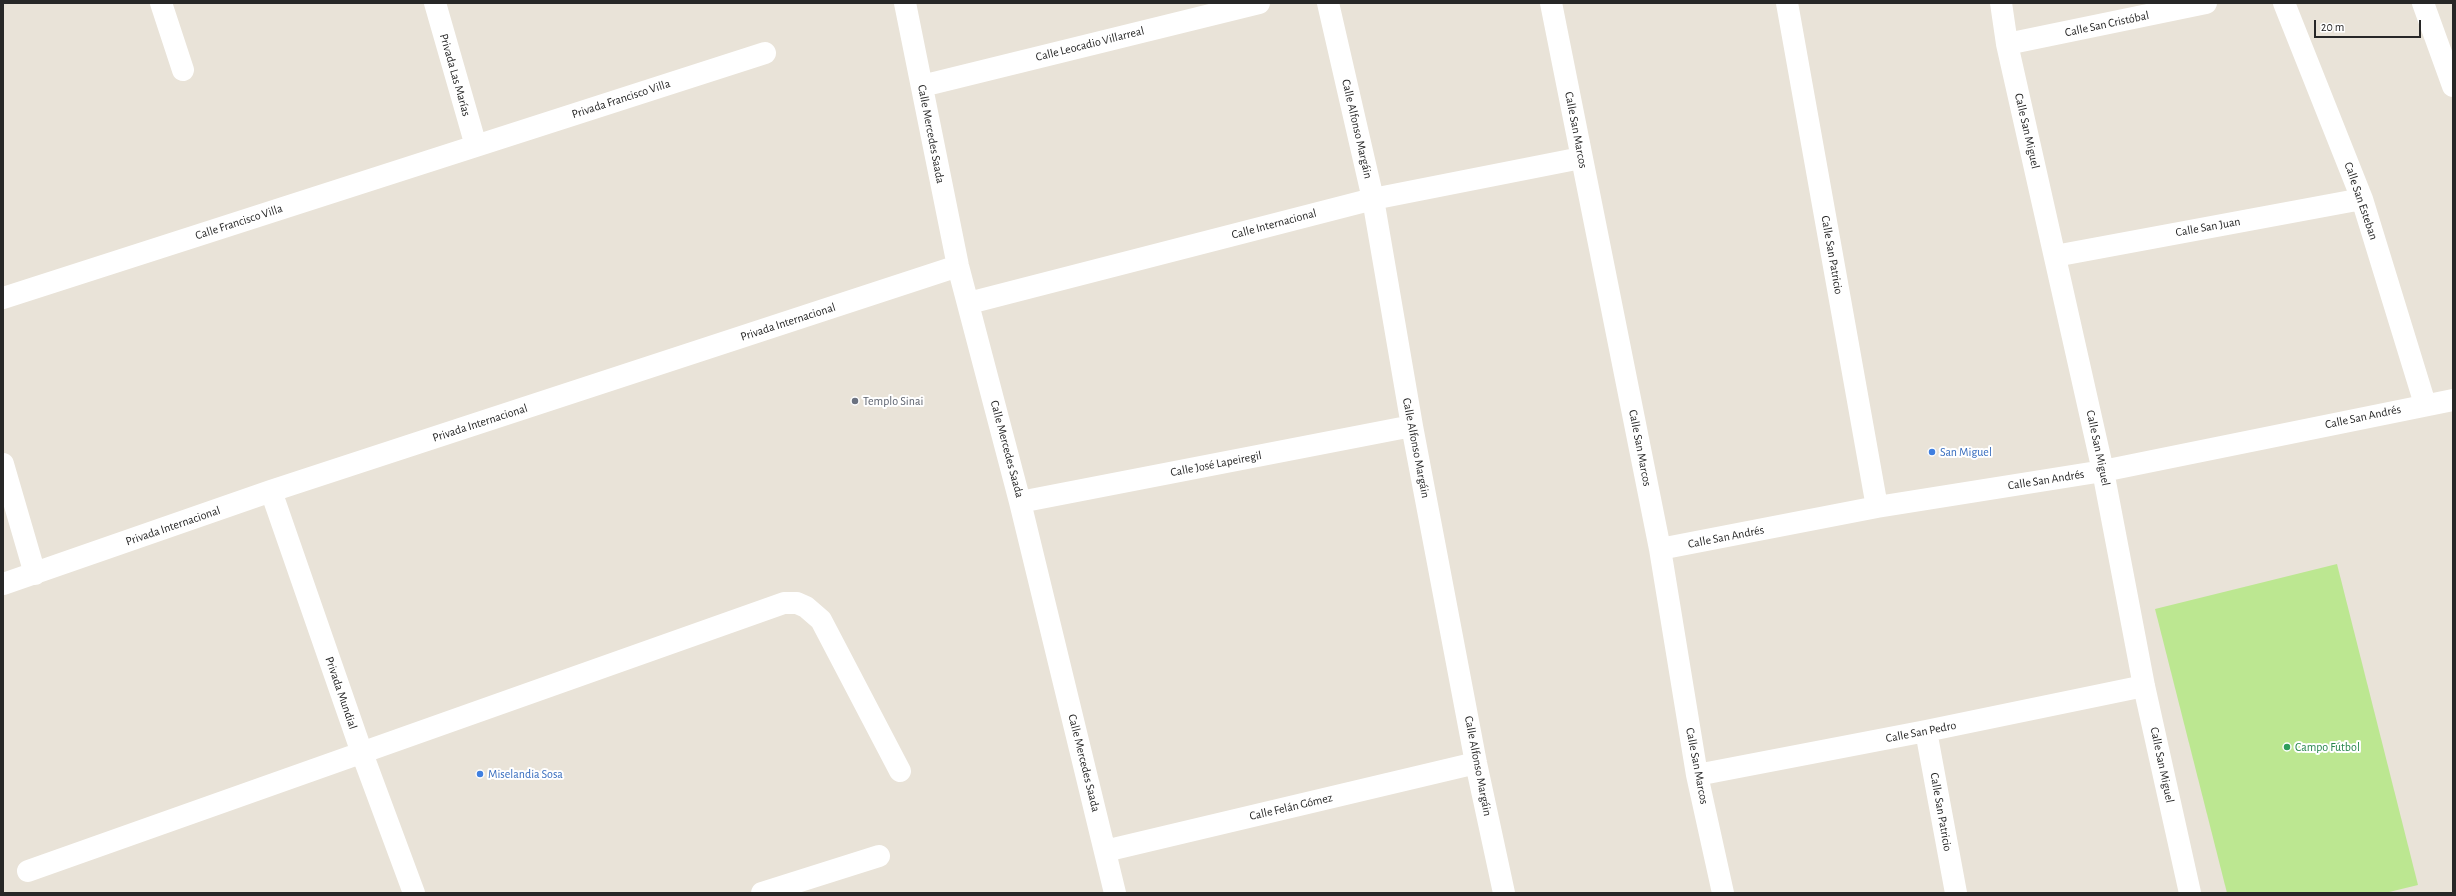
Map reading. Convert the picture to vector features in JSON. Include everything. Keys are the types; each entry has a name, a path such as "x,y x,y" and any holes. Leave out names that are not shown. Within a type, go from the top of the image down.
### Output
{"street":[{"path":"161,3 183,70"},
{"name":"Privada Las Marías","path":"435,3 476,146"},
{"name":"Calle Mercedes Saada","path":"905,3 958,266 1020,502 1115,893"},
{"name":"Calle Leocadio Villarreal","path":"922,86 1259,3"},
{"name":"Calle Alfonso Margáin","path":"1328,3 1372,199 1412,426 1476,763 1504,893"},
{"name":"Calle San Marcos","path":"1551,3 1660,549 1697,775 1723,893"},
{"name":"Calle San Patricio","path":"1787,3 1877,508"},
{"name":"Calle San Miguel","path":"2001,3 2008,44 2054,256 2103,471 2144,686 2190,893"},
{"name":"Calle San Cristóbal","path":"2008,44 2206,3"},
{"name":"Calle San Esteban","path":"2284,3 2362,199 2425,404"},
{"path":"2422,3 2453,86"},
{"name":"Privada Francisco Villa","path":"476,146 765,53"},
{"name":"Calle Francisco Villa","path":"3,298 476,146"},
{"name":"Calle Internacional","path":"969,304 1372,199 1581,158"},
{"name":"Calle San Juan","path":"2054,256 2362,199"},
{"name":"Privada Internacional","path":"3,584 271,491 958,266"},
{"name":"Calle San Andrés","path":"1660,549 1877,508 2103,471 2425,404 2453,400"},
{"name":"Calle José Lapeiregil","path":"1020,502 1412,426"},
{"path":"3,464 35,574"},
{"name":"Privada Mundial","path":"271,491 362,753 414,893"},
{"path":"28,871 784,603 797,603 815,612 821,620 900,771"},
{"name":"Calle San Pedro","path":"1697,775 1926,731 2144,686"},
{"name":"Calle San Patricio","path":"1926,731 1956,893"},
{"name":"Calle Felán Gómez","path":"1105,851 1476,763"},
{"path":"762,893 879,856"}],"green space":[{"name":"Campo Fútbol","path":"2337,564 2418,885 2385,893 2227,893 2155,609"}],"place":[{"name":"Templo Sinai","path":"855,401"},
{"name":"San Miguel","path":"1932,452"},
{"name":"Campo Fútbol","path":"2287,747"},
{"name":"Miselandia Sosa","path":"480,774"}]}
